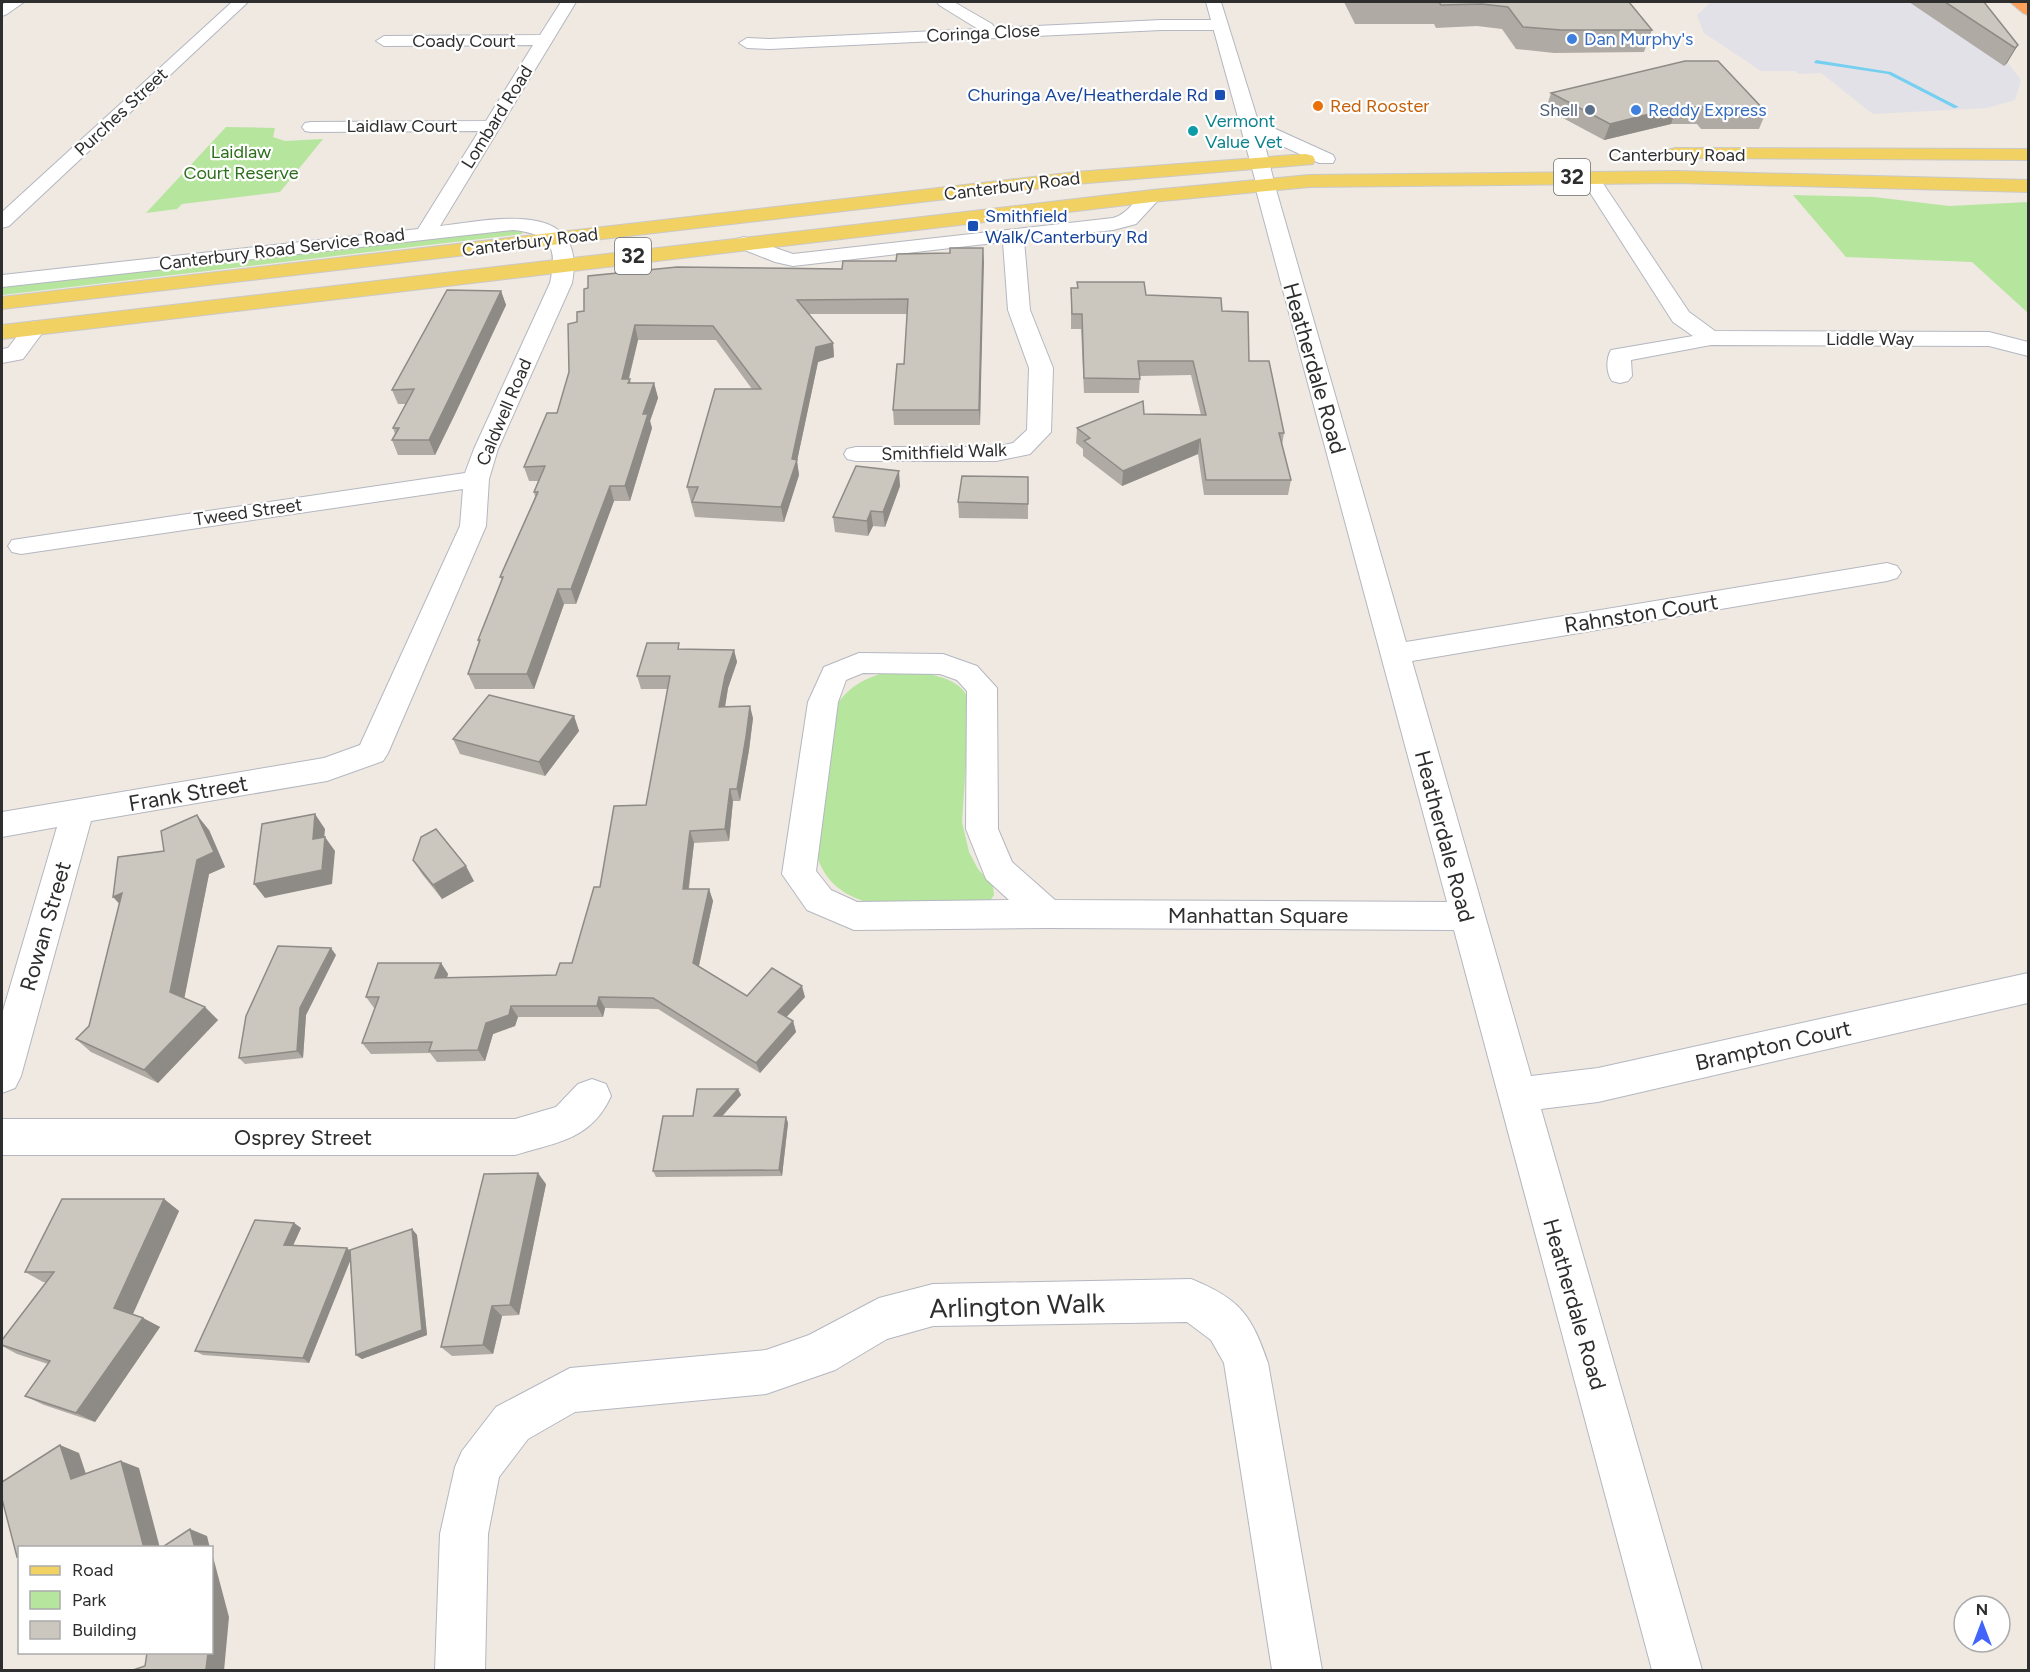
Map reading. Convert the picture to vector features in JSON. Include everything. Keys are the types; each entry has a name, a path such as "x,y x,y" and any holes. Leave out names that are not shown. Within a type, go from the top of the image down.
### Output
{"highway":[{"path":"2018,2 2028,10"}],"main road":[{"name":"Canterbury Road","path":"1659,154 2028,154"},
{"name":"Canterbury Road","path":"2,332 1152,196 1326,159 1348,158"},
{"name":"Canterbury Road","path":"2,303 1076,178 1262,174 1309,181 1409,178 1710,177 2028,186"}],"street":[{"path":"2,11 16,2"},
{"name":"Purches Street","path":"2,222 240,2"},
{"name":"Lombard Road","path":"426,232 568,2"},
{"path":"944,2 986,27 989,33"},
{"name":"Heatherdale Road","path":"1213,2 1249,124 1677,1671"},
{"name":"Coringa Close","path":"747,43 770,44 1161,25 1220,25"},
{"name":"Coady Court","path":"384,41 544,40"},
{"path":"1249,124 1326,159"},
{"name":"Laidlaw Court","path":"311,127 492,126"},
{"path":"1589,177 1681,316 1710,338"},
{"name":"Canterbury Road","path":"744,243 793,260 1113,224 1129,220 1152,196"},
{"name":"Canterbury Road Service Road","path":"2,281 513,224 551,231 558,239"},
{"name":"Smithfield Walk","path":"856,454 996,454 1021,449 1039,432 1041,368 1019,310 1013,234"},
{"path":"558,239 566,264"},
{"name":"Caldwell Road","path":"372,753 473,526 476,479 486,450 561,283 566,264"},
{"path":"2,356 15,354 35,328"},
{"name":"Liddle Way","path":"1620,376 1620,355 1688,344 1710,338 1989,339 2028,349"},
{"name":"Tweed Street","path":"21,546 476,479"},
{"name":"Rahnston Court","path":"1395,654 1887,573"},
{"name":"Manhattan Square","path":"1048,914 998,870 982,829 982,688 967,673 943,664 859,663 834,675 823,702 799,874 819,900 854,916 1048,914 1467,916"},
{"name":"Frank Street","path":"2,824 327,769 372,753"},
{"name":"Rowan Street","path":"2,1076 78,811"},
{"name":"Brampton Court","path":"1516,1095 1598,1085 2028,988"},
{"name":"Osprey Street","path":"2,1137 514,1137 567,1121 592,1096"},
{"name":"Arlington Walk","path":"460,1671 464,1534 478,1467 512,1423 570,1390 766,1372 819,1354 879,1320 933,1305 1191,1300 1220,1316 1239,1339 1246,1363 1297,1671"}],"shaded area":[{"path":"1711,2 1961,2 2021,80 2015,100 1987,108 1873,114 1821,73 1761,71 1704,33 1697,15"}],"green space":[{"name":"Laidlaw Court Reserve","path":"226,127 275,128 273,137 285,141 323,139 280,192 182,204 177,209 146,213"},
{"path":"1793,195 1874,197 1949,206 2028,202 2028,313 1972,262 1846,257"},
{"path":"508,229 523,231 522,234 2,295 2,286"},
{"path":"891,671 938,676 950,680 966,694 970,705 962,822 969,852 978,869 993,886 994,895 989,902 870,903 837,887 825,873 817,856 837,704 848,691 861,682"}],"building":[{"path":"1439,2 1629,2 1652,30 1561,30 1523,27 1508,7 1482,4 1441,5"},
{"path":"1945,2 1984,2 2018,45 2015,48"},
{"path":"1685,61 1718,61 1766,112 1708,112 1703,107 1677,107 1610,124 1551,93"},
{"path":"950,248 983,248 979,410 893,410 897,364 904,364 908,299 797,300 833,343 816,347 792,459 797,460 781,507 692,502 698,487 687,487 715,389 761,389 713,326 635,325 622,379 630,379 628,383 654,383 643,414 648,414 625,486 610,486 571,589 558,589 527,674 468,674 480,640 478,640 503,577 500,577 538,492 534,492 545,466 524,467 547,413 557,413 569,372 568,324 577,322 577,312 584,311 584,289 588,288 588,276 677,267 842,269 843,261 896,261 897,254 950,253"},
{"path":"1077,282 1144,282 1146,295 1221,298 1222,311 1248,312 1249,361 1269,361 1284,433 1279,433 1291,480 1206,480 1200,439 1123,471 1084,441 1090,438 1077,428 1143,401 1144,414 1206,415 1193,361 1138,361 1140,379 1084,378 1082,314 1072,314 1071,288 1078,288"},
{"path":"447,290 501,291 429,440 392,440 399,428 393,428 414,389 392,390"},
{"path":"856,466 899,471 883,512 871,511 867,521 833,517"},
{"path":"962,476 1028,477 1028,504 958,502"},
{"path":"647,643 679,643 678,649 734,650 725,676 719,707 750,706 746,737 737,789 730,789 725,829 690,831 683,889 709,889 693,963 747,996 772,968 802,986 778,1012 793,1021 756,1063 653,998 599,997 597,1006 511,1006 509,1015 486,1023 478,1050 429,1051 432,1042 362,1043 379,997 366,997 378,963 441,963 435,978 556,975 560,963 572,963 594,887 600,887 614,806 646,805 670,676 637,676"},
{"path":"489,695 574,716 539,762 453,739"},
{"path":"315,814 313,839 325,837 322,870 254,884 262,824"},
{"path":"197,815 214,852 197,860 170,992 205,1007 144,1070 76,1039 89,1026 122,893 113,897 118,857 164,851 161,831"},
{"path":"436,829 466,866 433,885 413,860 421,837"},
{"path":"278,946 331,948 300,1008 297,1051 239,1058 246,1016"},
{"path":"697,1089 738,1089 714,1116 786,1117 779,1170 653,1171 663,1116 693,1116"},
{"path":"538,1173 510,1305 492,1306 483,1345 441,1347 484,1174"},
{"path":"62,1199 164,1199 114,1308 143,1318 76,1413 25,1396 50,1361 2,1345 2,1340 54,1272 25,1272"},
{"path":"255,1220 294,1223 284,1245 347,1248 303,1358 195,1351"},
{"path":"412,1229 422,1330 356,1355 350,1250"},
{"path":"60,1445 71,1479 121,1461 143,1546 18,1546 17,1557 2,1499 2,1482"},
{"path":"190,1529 194,1546 164,1546"},
{"path":"147,1654 208,1654 206,1669 203,1671 130,1671 145,1666"}],"waterway":[{"path":"1816,62 1889,73 1956,107"}],"place":[{"name":"Dan Murphy's","path":"1572,39"},
{"name":"Churinga Ave/Heatherdale Rd","path":"1220,95"},
{"name":"Red Rooster","path":"1318,106"},
{"name":"Shell","path":"1590,110"},
{"name":"Reddy Express","path":"1636,110"},
{"name":"Vermont Value Vet","path":"1193,131"},
{"name":"Smithfield Walk/Canterbury Rd","path":"973,226"}]}
